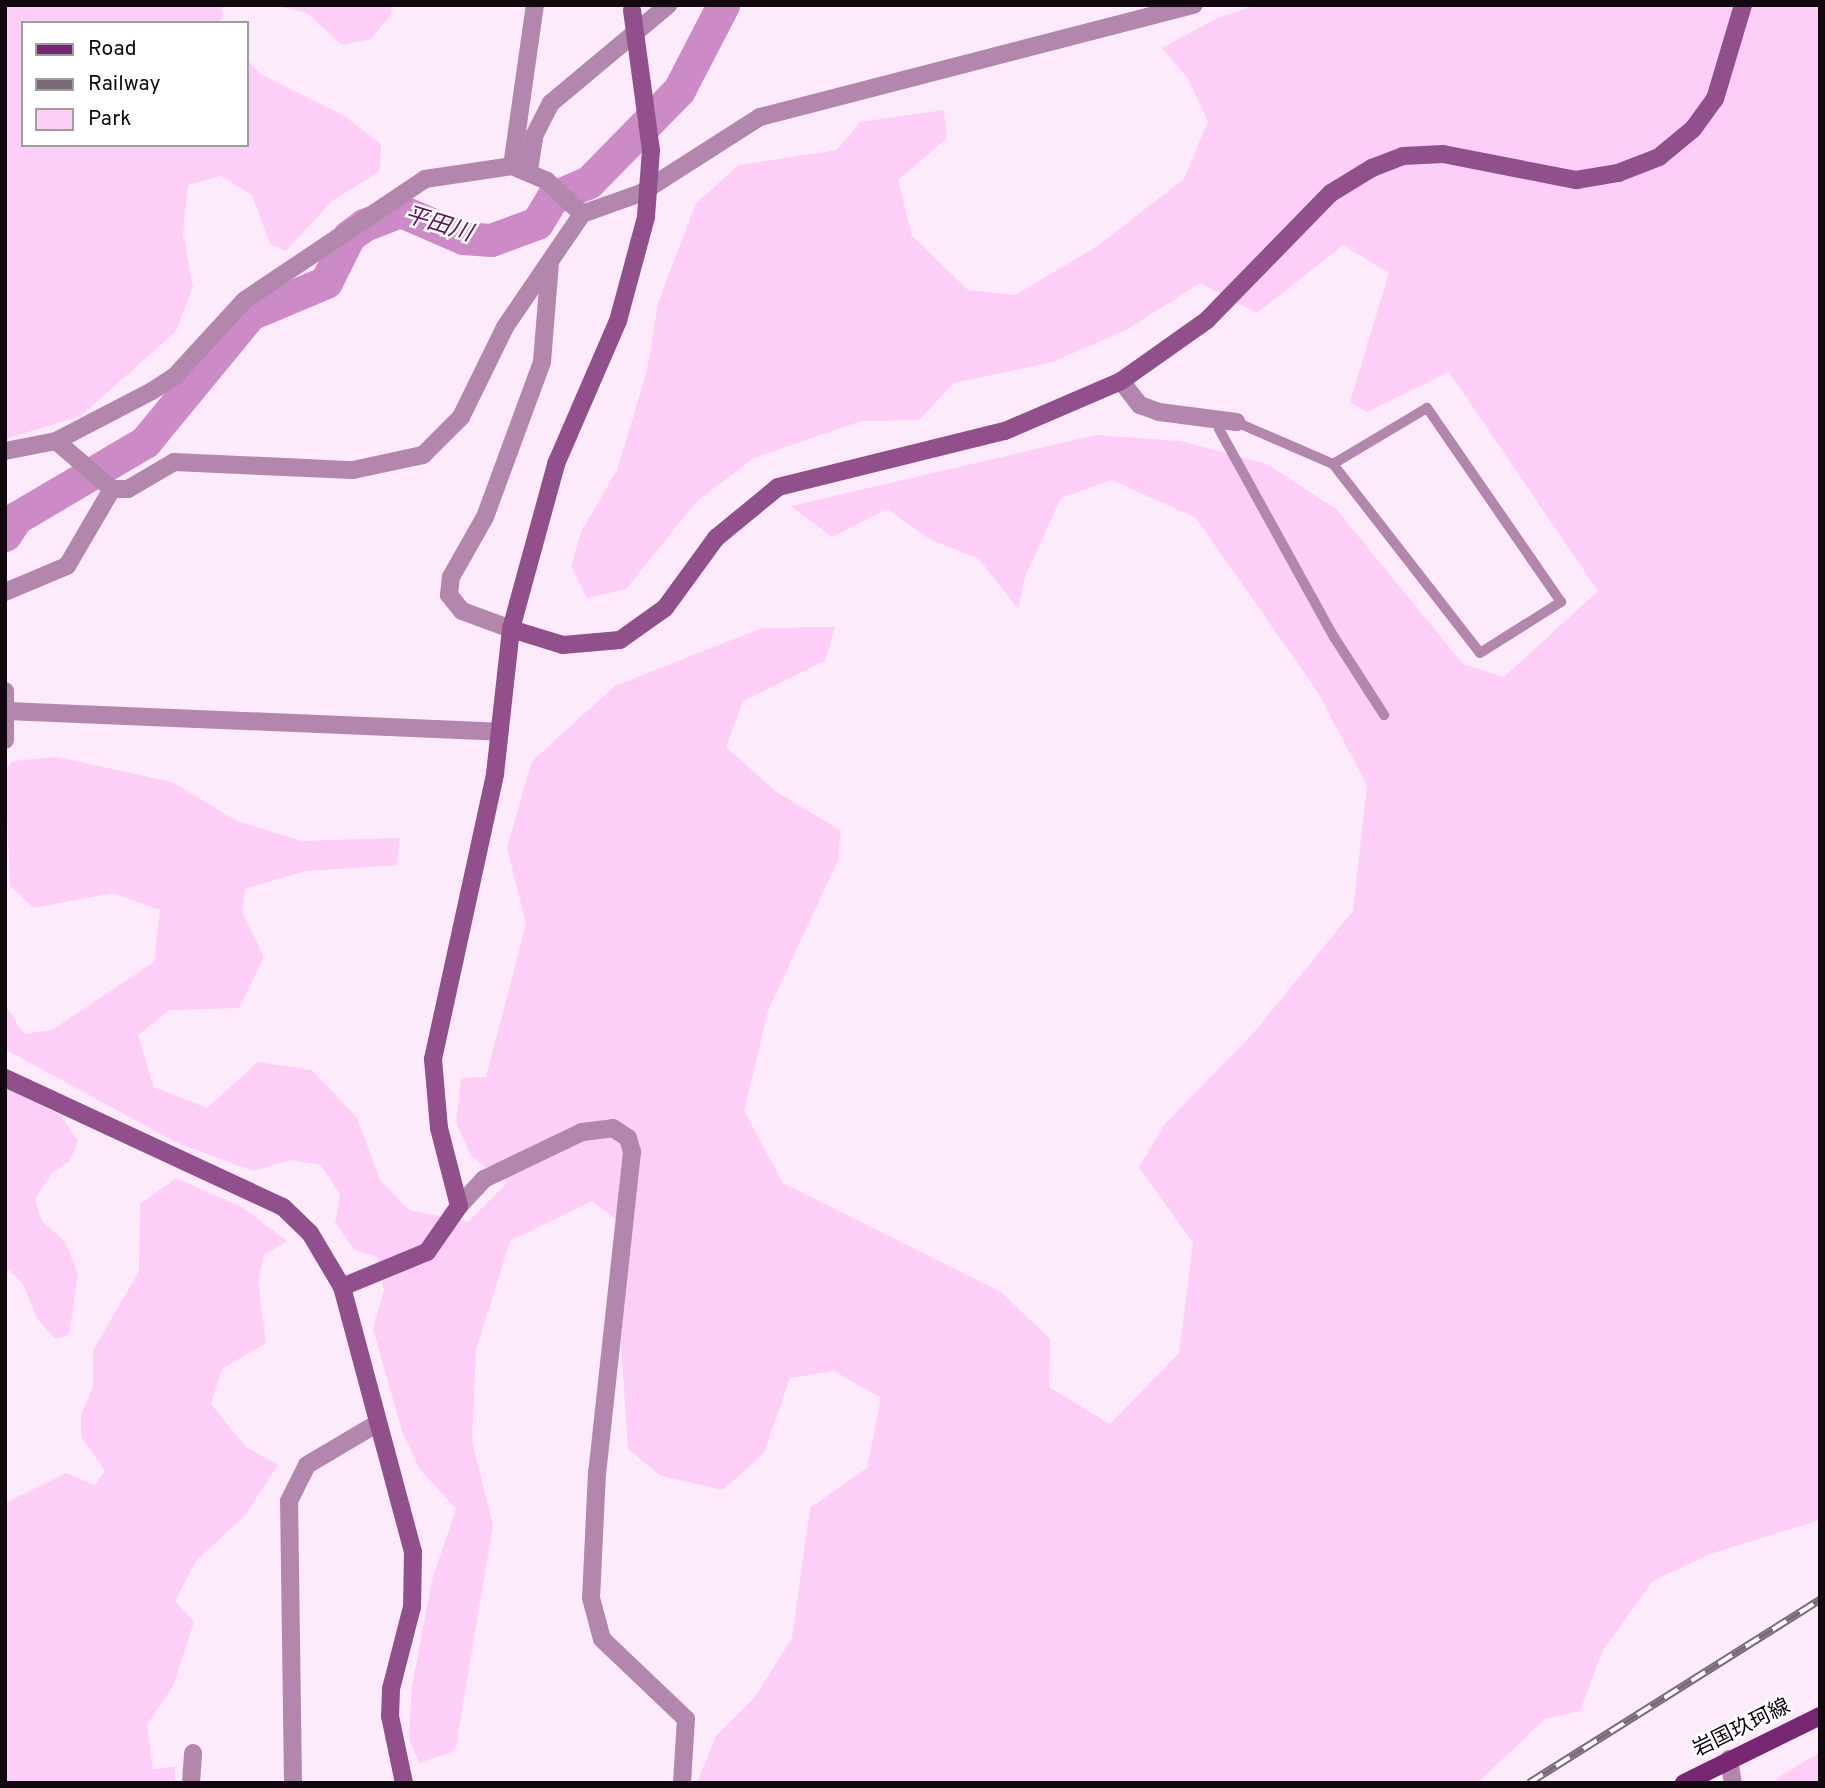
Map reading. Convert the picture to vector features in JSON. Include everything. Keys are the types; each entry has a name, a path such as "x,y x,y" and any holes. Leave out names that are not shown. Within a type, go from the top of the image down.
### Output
{"main road":[{"name":"岩国玖珂線","path":"1684,1783 1820,1716"}],"street":[{"path":"520,168 535,5"},
{"path":"520,168 551,103 668,5"},
{"path":"56,441 77,466 112,489 128,489 174,462 353,470 423,456 461,417 505,327 582,214 653,187 760,117 1194,5"},
{"path":"550,262 542,362 485,517 460,554 450,586 462,611 511,629 563,645 620,640 658,615 716,538 778,487 1005,431 1121,381 1207,320 1331,193 1373,168 1403,156 1443,154 1576,180 1618,173 1658,157 1693,129 1714,99 1743,5"},
{"path":"459,1206 439,1128 433,1059 500,732 511,629 552,477 618,321 646,217 651,150 631,7"},
{"path":"5,451 56,441 175,376 245,300 387,201 455,170 520,168 582,214"},
{"path":"1121,381 1140,405 1228,420"},
{"path":"5,592 66,566 112,489"},
{"path":"5,691 5,740"},
{"path":"7,711 500,732"},
{"path":"5,1078 283,1207 310,1233 342,1287 415,1571 391,1689 390,1716 404,1783"},
{"path":"342,1287 427,1252 459,1206 485,1180 582,1132 613,1128 628,1139 632,1152 597,1472 591,1598 602,1639 686,1719 682,1783"},
{"path":"293,1783 289,1501 307,1465 376,1424"},
{"path":"191,1783 192,1753"},
{"path":"1729,1759 1733,1783"}],"lane":[{"path":"1333,464 1427,408 1561,602 1480,653 1333,464 1228,420 1219,429 1287,552 1384,715"}],"green space":[{"path":"5,5 223,5 220,21 21,21 21,147 248,147 248,60 260,74 343,115 381,144 380,171 332,201 286,251 270,244 252,195 221,176 188,185 183,234 193,287 176,331 81,416 5,439"},
{"path":"275,5 391,5 392,13 371,39 342,45 307,13"},
{"path":"1256,5 1820,5 1820,1520 1710,1554 1653,1581 1603,1650 1580,1711 1545,1719 1477,1783 697,1783 716,1736 755,1697 792,1638 810,1508 867,1468 881,1398 834,1371 790,1378 764,1453 723,1490 661,1476 628,1449 621,1345 627,1228 592,1201 510,1241 476,1350 472,1441 493,1525 455,1751 419,1763 409,1738 412,1686 432,1580 456,1509 419,1468 402,1431 373,1329 384,1290 377,1257 355,1250 335,1223 340,1195 321,1165 291,1160 253,1171 175,1142 5,1049 5,1005 24,1034 52,1030 154,962 160,910 112,893 34,908 10,886 5,770 13,761 57,757 172,782 237,821 302,841 400,838 397,865 305,871 245,889 242,912 264,957 239,1008 170,1010 138,1035 154,1087 207,1108 258,1062 312,1070 357,1118 380,1180 409,1210 468,1222 507,1183 471,1156 456,1122 461,1078 486,1077 526,924 507,848 532,761 615,686 762,628 835,627 825,661 743,701 726,747 775,791 840,830 839,858 768,1011 744,1111 783,1183 1001,1292 1050,1339 1049,1387 1110,1424 1179,1353 1193,1243 1139,1167 1165,1124 1256,1030 1353,911 1367,785 1317,691 1196,518 1112,480 1061,498 1025,577 1018,609 979,559 931,540 887,509 832,537 791,506 1096,435 1180,441 1267,464 1336,509 1463,664 1504,677 1598,591 1449,372 1367,412 1350,402 1389,273 1343,245 1257,313 1200,283 1128,329 1053,362 954,383 919,420 861,421 754,458 697,501 626,589 587,598 571,566 581,532 617,470 647,371 658,303 696,203 739,165 837,150 860,122 944,110 947,138 898,180 912,236 968,290 1015,295 1096,247 1184,179 1208,121 1187,77 1162,48 1217,18"},
{"path":"5,1087 61,1116 78,1141 70,1161 52,1173 35,1199 42,1221 65,1242 78,1274 69,1335 55,1339 37,1318 23,1284 9,1270 5,1277"},
{"path":"176,1178 242,1207 287,1241 264,1255 258,1280 266,1343 222,1369 211,1404 246,1447 278,1465 245,1515 196,1561 175,1601 194,1622 173,1686 147,1725 153,1769 175,1767 175,1783 5,1783 5,1503 66,1473 95,1485 105,1471 81,1437 81,1415 93,1387 93,1351 139,1271 140,1204"},
{"path":"1820,1752 1820,1783 1780,1783 1777,1778"}],"waterway":[{"name":"平田川","path":"5,535 16,518 145,442 250,314 326,282 349,236 364,225 401,211 463,238 491,240 537,223 552,198 589,182 679,90 723,5"}],"railway":[{"path":"1529,1783 1820,1600"}]}
